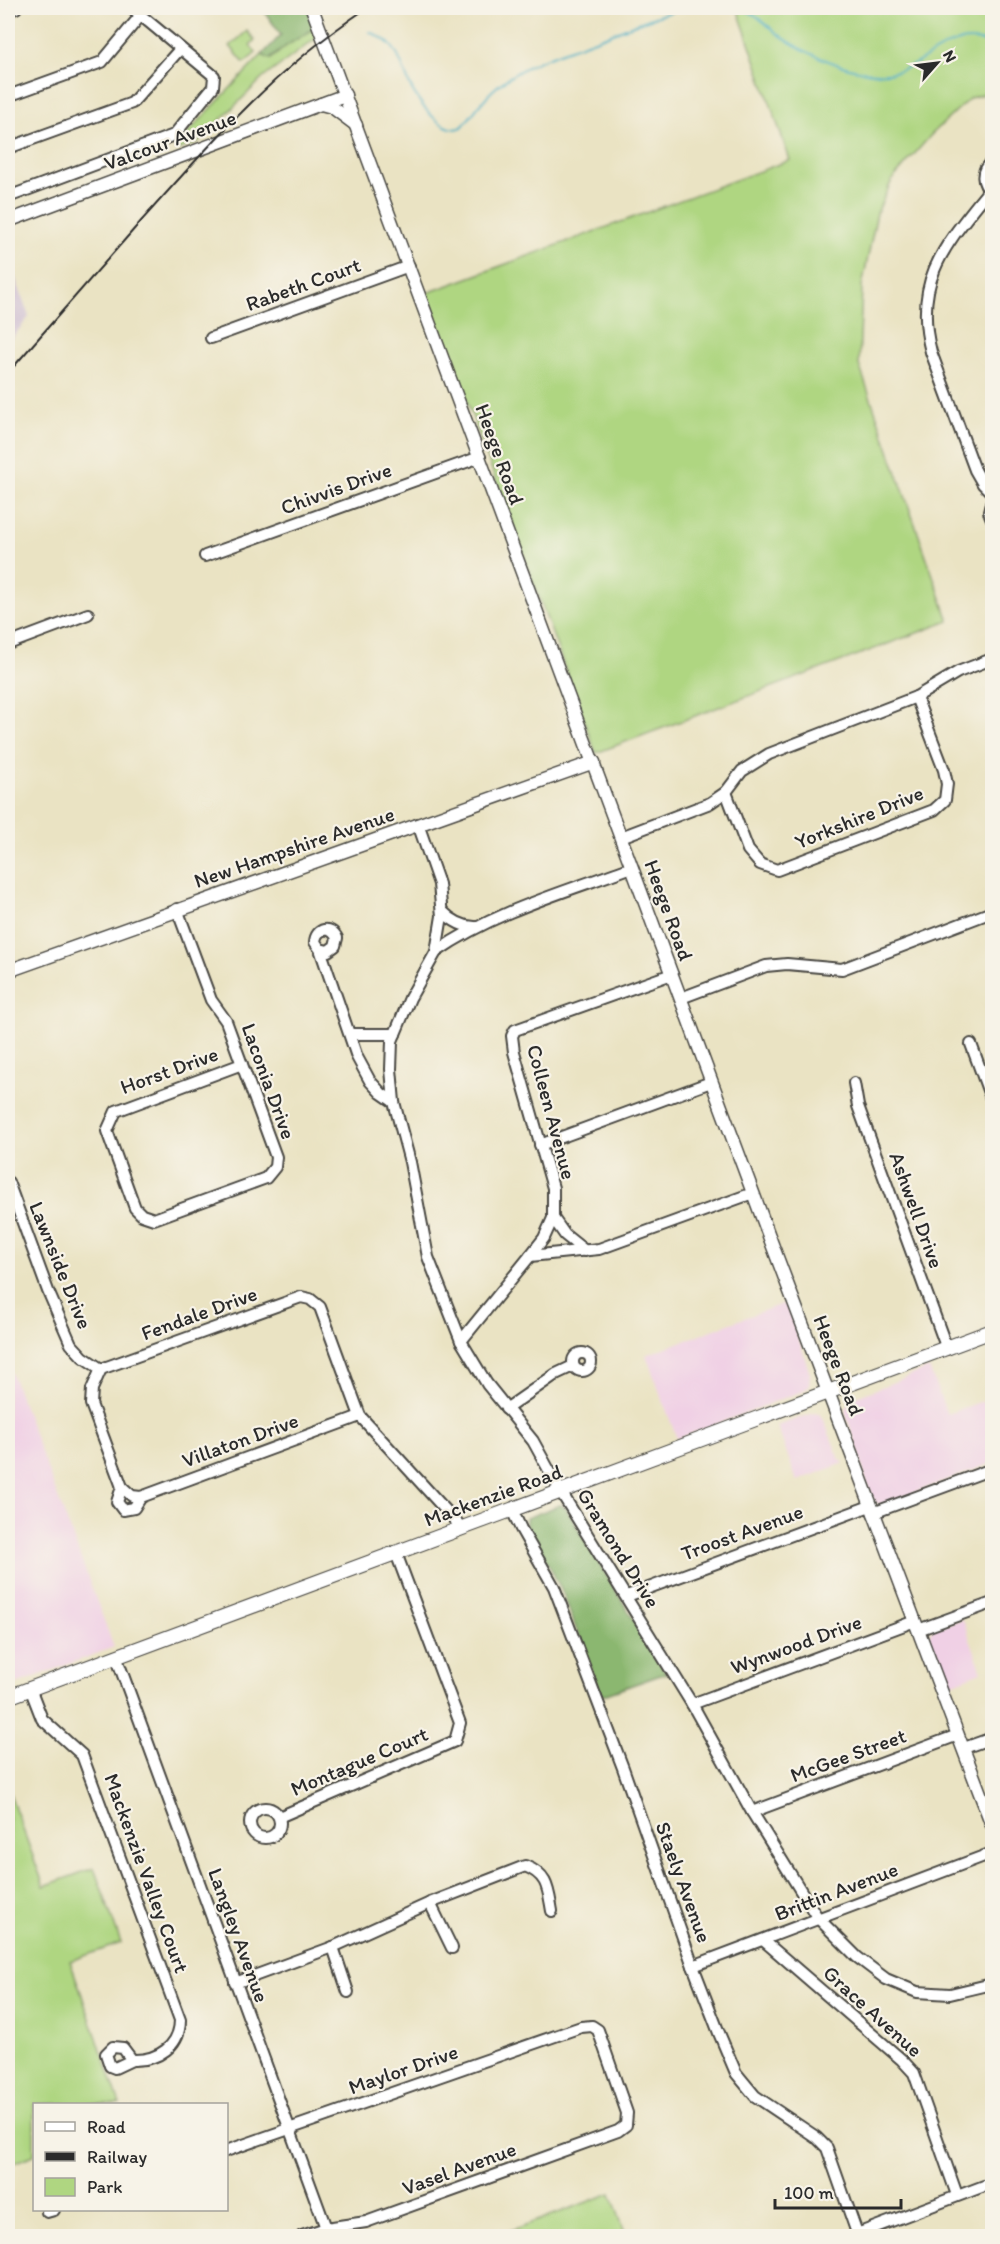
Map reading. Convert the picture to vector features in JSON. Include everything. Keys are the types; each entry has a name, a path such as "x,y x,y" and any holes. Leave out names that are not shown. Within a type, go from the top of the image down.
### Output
{"main road":[{"name":"Mackenzie Road","path":"8,1697 993,1331"}],"street":[{"path":"8,11 16,8"},
{"name":"Heege Road","path":"312,8 711,1082 993,1825"},
{"path":"8,96 102,62 136,11 214,76 213,87 174,135 8,197"},
{"path":"8,148 132,104 180,49"},
{"name":"Valcour Avenue","path":"8,221 345,95"},
{"path":"321,104 332,107 356,125"},
{"path":"993,162 986,168 983,177 991,191 945,248 931,276 925,309 927,337 931,352 975,470 983,484 993,493"},
{"name":"Rabeth Court","path":"211,338 409,266"},
{"name":"Chivvis Drive","path":"205,556 480,457"},
{"path":"993,500 989,512 993,519"},
{"path":"8,644 88,614"},
{"path":"621,837 710,803 726,792 742,771 769,754 916,697 958,672 993,659"},
{"name":"Yorkshire Drive","path":"726,792 748,850 760,864 777,870 934,810 945,800 947,784 916,697"},
{"name":"New Hampshire Avenue","path":"8,971 594,762"},
{"name":"Gramond Drive","path":"418,824 439,884 442,911 436,952 410,998 392,1041 391,1069 394,1102 410,1162 428,1257 461,1341 487,1384 533,1441 561,1492 627,1596 692,1704 752,1812 817,1917 856,1957 886,1979 917,1992 950,1994 993,1984"},
{"path":"436,952 488,921 632,867"},
{"name":"Laconia Drive","path":"142,1215 154,1219 266,1178 275,1167 276,1157 226,1021 204,984 177,909"},
{"path":"442,911 451,920 468,927 475,927"},
{"path":"681,998 766,966 787,963 842,969 993,912"},
{"path":"320,949 357,1057 370,1081 394,1102"},
{"name":"Colleen Avenue","path":"461,1341 544,1238 553,1218 553,1188 514,1052 512,1036 515,1030 672,974"},
{"path":"350,1034 395,1034"},
{"path":"971,1044 993,1101"},
{"name":"Horst Drive","path":"142,1215 135,1208 107,1131 116,1110 242,1064"},
{"path":"540,1144 711,1082"},
{"name":"Ashwell Drive","path":"854,1083 858,1106 947,1348"},
{"name":"Lawnside Drive","path":"8,1182 48,1291 71,1344 83,1357 101,1369"},
{"path":"530,1256 599,1249 753,1193"},
{"path":"553,1218 565,1234 585,1251"},
{"name":"Fendale Drive","path":"101,1369 301,1297 310,1299 320,1307 360,1416"},
{"path":"506,1409 556,1374 573,1366"},
{"path":"101,1369 92,1389 91,1404 122,1487 137,1496 134,1508 123,1510 117,1502 122,1487"},
{"path":"360,1416 462,1528"},
{"name":"Villaton Drive","path":"137,1496 360,1416"},
{"name":"Troost Avenue","path":"627,1596 872,1509 993,1469"},
{"name":"Staely Avenue","path":"512,1510 554,1587 623,1768 718,2033 736,2073 755,2096 816,2137 827,2148 858,2235"},
{"name":"Montague Court","path":"279,1817 455,1741 460,1723 396,1553"},
{"name":"Wynwood Drive","path":"692,1704 916,1625 993,1603"},
{"name":"Langley Avenue","path":"116,1656 326,2228"},
{"name":"Mackenzie Valley Court","path":"30,1688 42,1719 82,1755 180,2020 180,2033 172,2047 155,2057 132,2060"},
{"name":"McGee Street","path":"752,1812 958,1735"},
{"path":"964,1749 993,1738"},
{"name":"Brittin Avenue","path":"693,1966 817,1917 993,1853"},
{"path":"235,1983 333,1947 430,1903 525,1866 536,1870 548,1887 552,1911"},
{"path":"430,1903 452,1948"},
{"name":"Grace Avenue","path":"763,1940 902,2060 914,2073 957,2195"},
{"path":"333,1947 348,1992"},
{"name":"Maylor Drive","path":"228,2150 581,2027 592,2026"},
{"name":"Vasel Avenue","path":"302,2236 326,2228 366,2222 626,2126 627,2113 598,2030 592,2026"},
{"path":"858,2235 993,2183"}],"shaded area":[{"path":"8,256 29,317 8,343"},
{"path":"787,1302 810,1374 809,1386 803,1391 677,1439 646,1355"},
{"path":"8,1364 114,1647 8,1687"},
{"path":"929,1368 947,1414 983,1401 992,1427 992,1463 882,1505 878,1504 874,1501 865,1478 845,1413 846,1407 854,1398"},
{"path":"814,1413 823,1418 839,1458 844,1463 797,1481 777,1426"},
{"path":"963,1619 982,1672 946,1686 928,1640 933,1629"}],"green space":[{"path":"262,8 308,8 316,27 270,59 262,55 281,35"},
{"path":"737,8 992,8 992,92 970,98 931,135 892,180 877,213 862,286 859,365 949,621 596,753 427,293 790,160"},
{"path":"316,27 319,36 263,78 196,144 176,150 177,144 262,55 271,59 286,46"},
{"path":"247,31 255,40 250,45 256,53 244,63 230,46"},
{"path":"560,1505 565,1507 666,1673 601,1696 564,1596 526,1524 526,1518"},
{"path":"8,1789 44,1886 94,1868 121,1943 70,1961 120,2103 33,2103 33,2155 8,2165"},
{"path":"611,2193 626,2236 512,2236 510,2231"}],"waterway":[{"path":"370,32 383,38 393,48 413,91 427,111 441,123 455,129 462,127 492,91 532,64 646,20 686,8"},
{"path":"740,8 756,16 778,34 802,49 833,63 865,72 881,73 904,69 960,41 973,40 992,43"}],"railway":[{"path":"8,373 221,133 304,55 367,8"}]}
